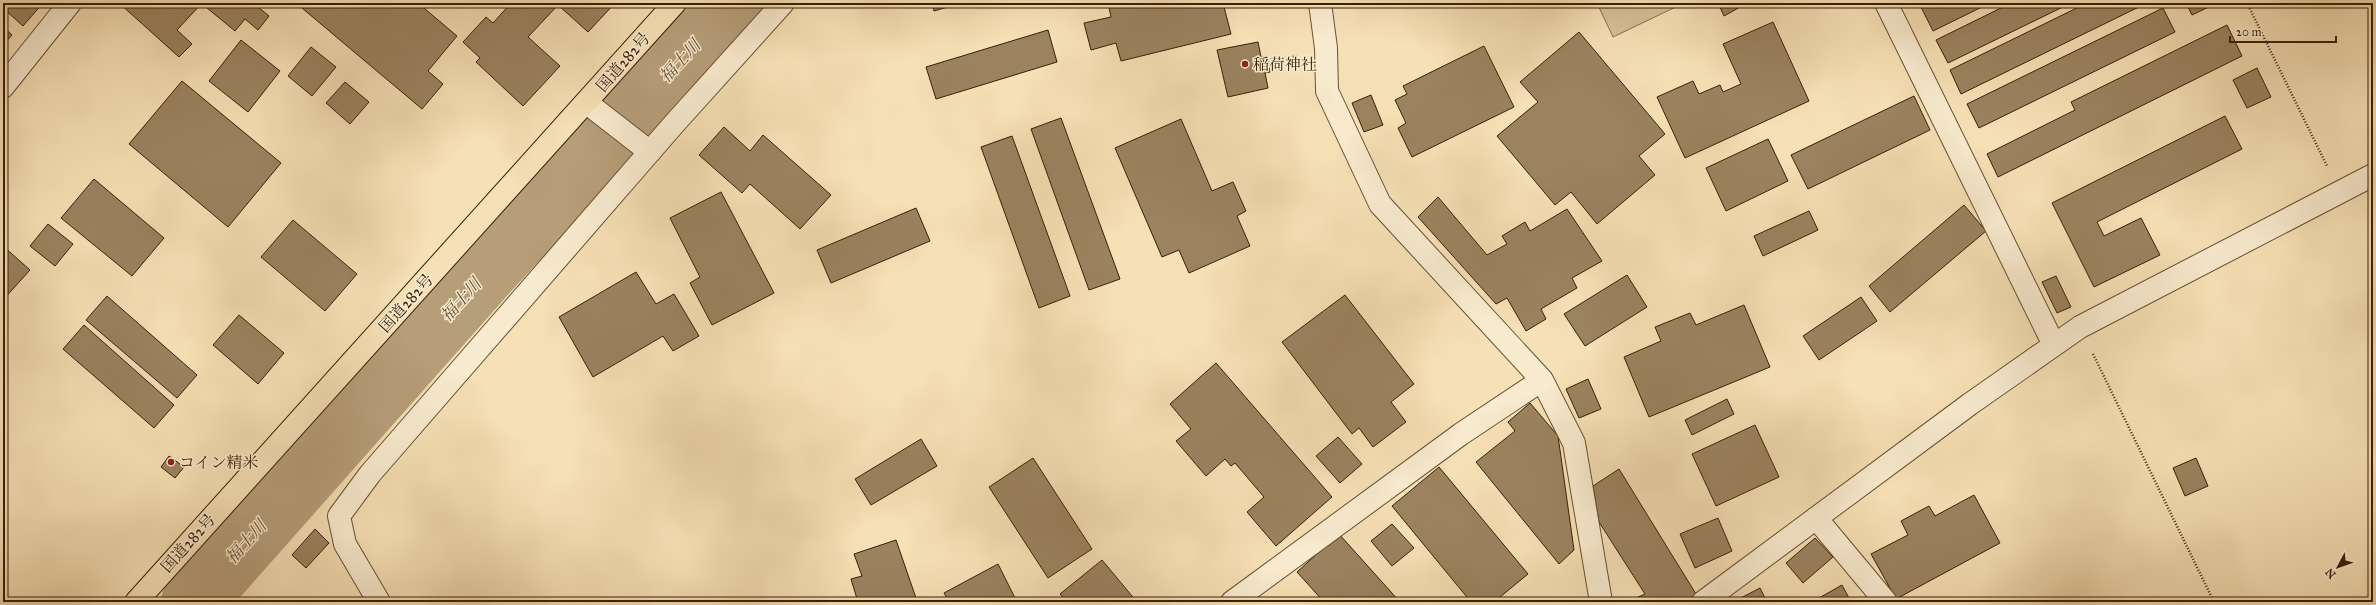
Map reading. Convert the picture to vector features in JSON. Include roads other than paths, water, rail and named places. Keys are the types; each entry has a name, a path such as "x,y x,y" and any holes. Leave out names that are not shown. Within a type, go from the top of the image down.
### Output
{"highway":[{"name":"国道282号","path":"136,602 589,104 675,3"}],"street":[{"path":"3,87 70,3"},
{"path":"379,602 345,544 339,516 370,474 649,151 783,3"},
{"path":"1320,3 1326,48 1327,91 1380,204 1542,380 1574,443 1601,602"},
{"path":"1886,3 2054,345"},
{"path":"589,104 649,151"},
{"path":"1703,602 1816,518 2080,327 2373,175"},
{"path":"1232,602 1461,434 1542,380"},
{"path":"1816,518 1886,602"}],"waterway":[{"name":"福士川","path":"193,602 489,268 734,3"}],"place":[{"name":"稲荷神社","path":"1245,64"},
{"name":"コイン精米","path":"171,462"}]}
